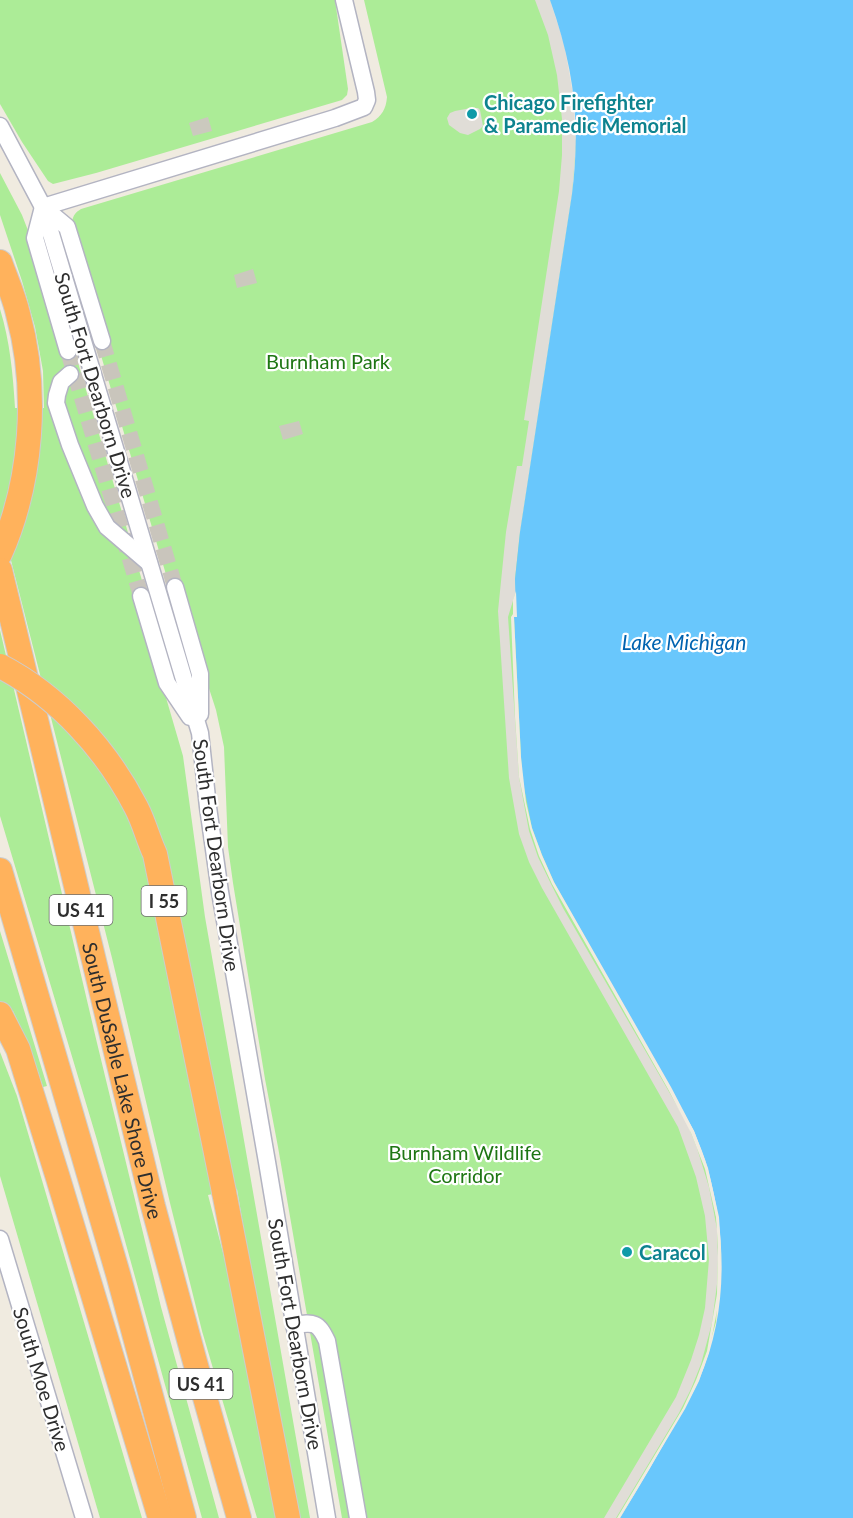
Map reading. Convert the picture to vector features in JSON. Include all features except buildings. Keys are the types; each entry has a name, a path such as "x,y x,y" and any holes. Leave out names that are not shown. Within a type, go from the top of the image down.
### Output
{"highway":[{"path":"0,262 18,314 27,360 30,408 29,447 20,501 0,554"},
{"name":"South DuSable Lake Shore Drive","path":"0,570 153,1206 239,1518"},
{"name":"I 55","path":"0,666 42,693 79,726 110,765 136,807 154,854 288,1518"},
{"name":"US 41","path":"0,870 118,1274 184,1518"},
{"path":"1,1015 18,1049 160,1518"}],"street":[{"path":"43,207 335,118 364,107 367,100 366,92 344,0"},
{"path":"0,126 43,207 67,227 102,341"},
{"path":"43,207 35,238 68,351"},
{"name":"South Fort Dearborn Drive","path":"43,207 200,733 220,892 327,1518"},
{"path":"72,380 57,395 56,403 95,506 107,527 149,563"},
{"path":"175,587 200,674 200,733"},
{"path":"141,596 168,683 200,733"},
{"name":"South Moe Drive","path":"0,1239 84,1518"},
{"path":"294,1325 315,1324 321,1329 327,1341 358,1518"}],"green space":[{"path":"0,0 335,0 347,95 342,100 53,184 48,181 22,142 0,104"},
{"name":"Burnham Park","path":"364,0 550,0 576,144 572,194 520,532 671,1087 708,1168 721,1247 716,1322 699,1381 620,1518 342,1518 233,883 228,847 224,747 216,710 204,673 170,588 97,342 72,222 75,214 81,209 375,120 383,112 387,97"},
{"path":"0,173 22,215 74,349 146,595 137,598 183,756 205,917 310,1518 299,1518 257,1308 237,1189 208,1195 235,1299 279,1518 257,1518 202,1331 112,958 0,517 0,309 10,358 15,408 44,408 43,371 35,327 0,215"},
{"path":"0,630 161,1307 219,1518 202,1518 97,1140 0,816"},
{"path":"0,931 47,1086 43,1087 29,1044 13,1011 0,1018"},
{"path":"0,1052 17,1096 142,1518 100,1518 0,1176"}],"shaded area":[{"path":"535,0 550,0 564,43 573,94 576,144 572,194 520,532 515,579 516,591 508,617 519,777 529,831 551,884 687,1123 709,1187 717,1229 717,1284 712,1323 701,1364 679,1413 616,1518 604,1518 676,1397 691,1360 705,1308 709,1259 705,1216 696,1177 678,1127 529,862 519,834 509,778 498,611 506,532 517,466 522,466 529,421 524,420 559,191 562,155 562,119 557,75 548,35"},
{"path":"471,108 480,110 483,126 480,129 468,135 460,133 449,125 447,118 450,113"}],"water":[{"name":"Lake Michigan","path":"550,0 853,0 853,1518 620,1518 699,1380 715,1329 720,1302 721,1249 714,1196 705,1160 694,1131 554,882 532,828 522,777 514,617 516,617 515,579 520,532 572,194 576,143 570,72"}],"pier":[{"path":"516,591 517,617 514,617 521,757 526,802 532,828 554,882 694,1131 708,1168 719,1217 720,1295 709,1352 699,1381 685,1409 620,1518 617,1518 683,1408 707,1351 717,1294 716,1217 705,1169 691,1133 552,884 530,829 519,777 515,717 511,617"}],"tunnel":[{"path":"102,341 175,587"},
{"path":"68,351 141,596"}],"place":[{"name":"Chicago Firefighter & Paramedic Memorial","path":"472,114"},
{"name":"Caracol","path":"627,1252"}],"park label":[{"name":"Burnham Wildlife Corridor","path":"465,1164"}]}
